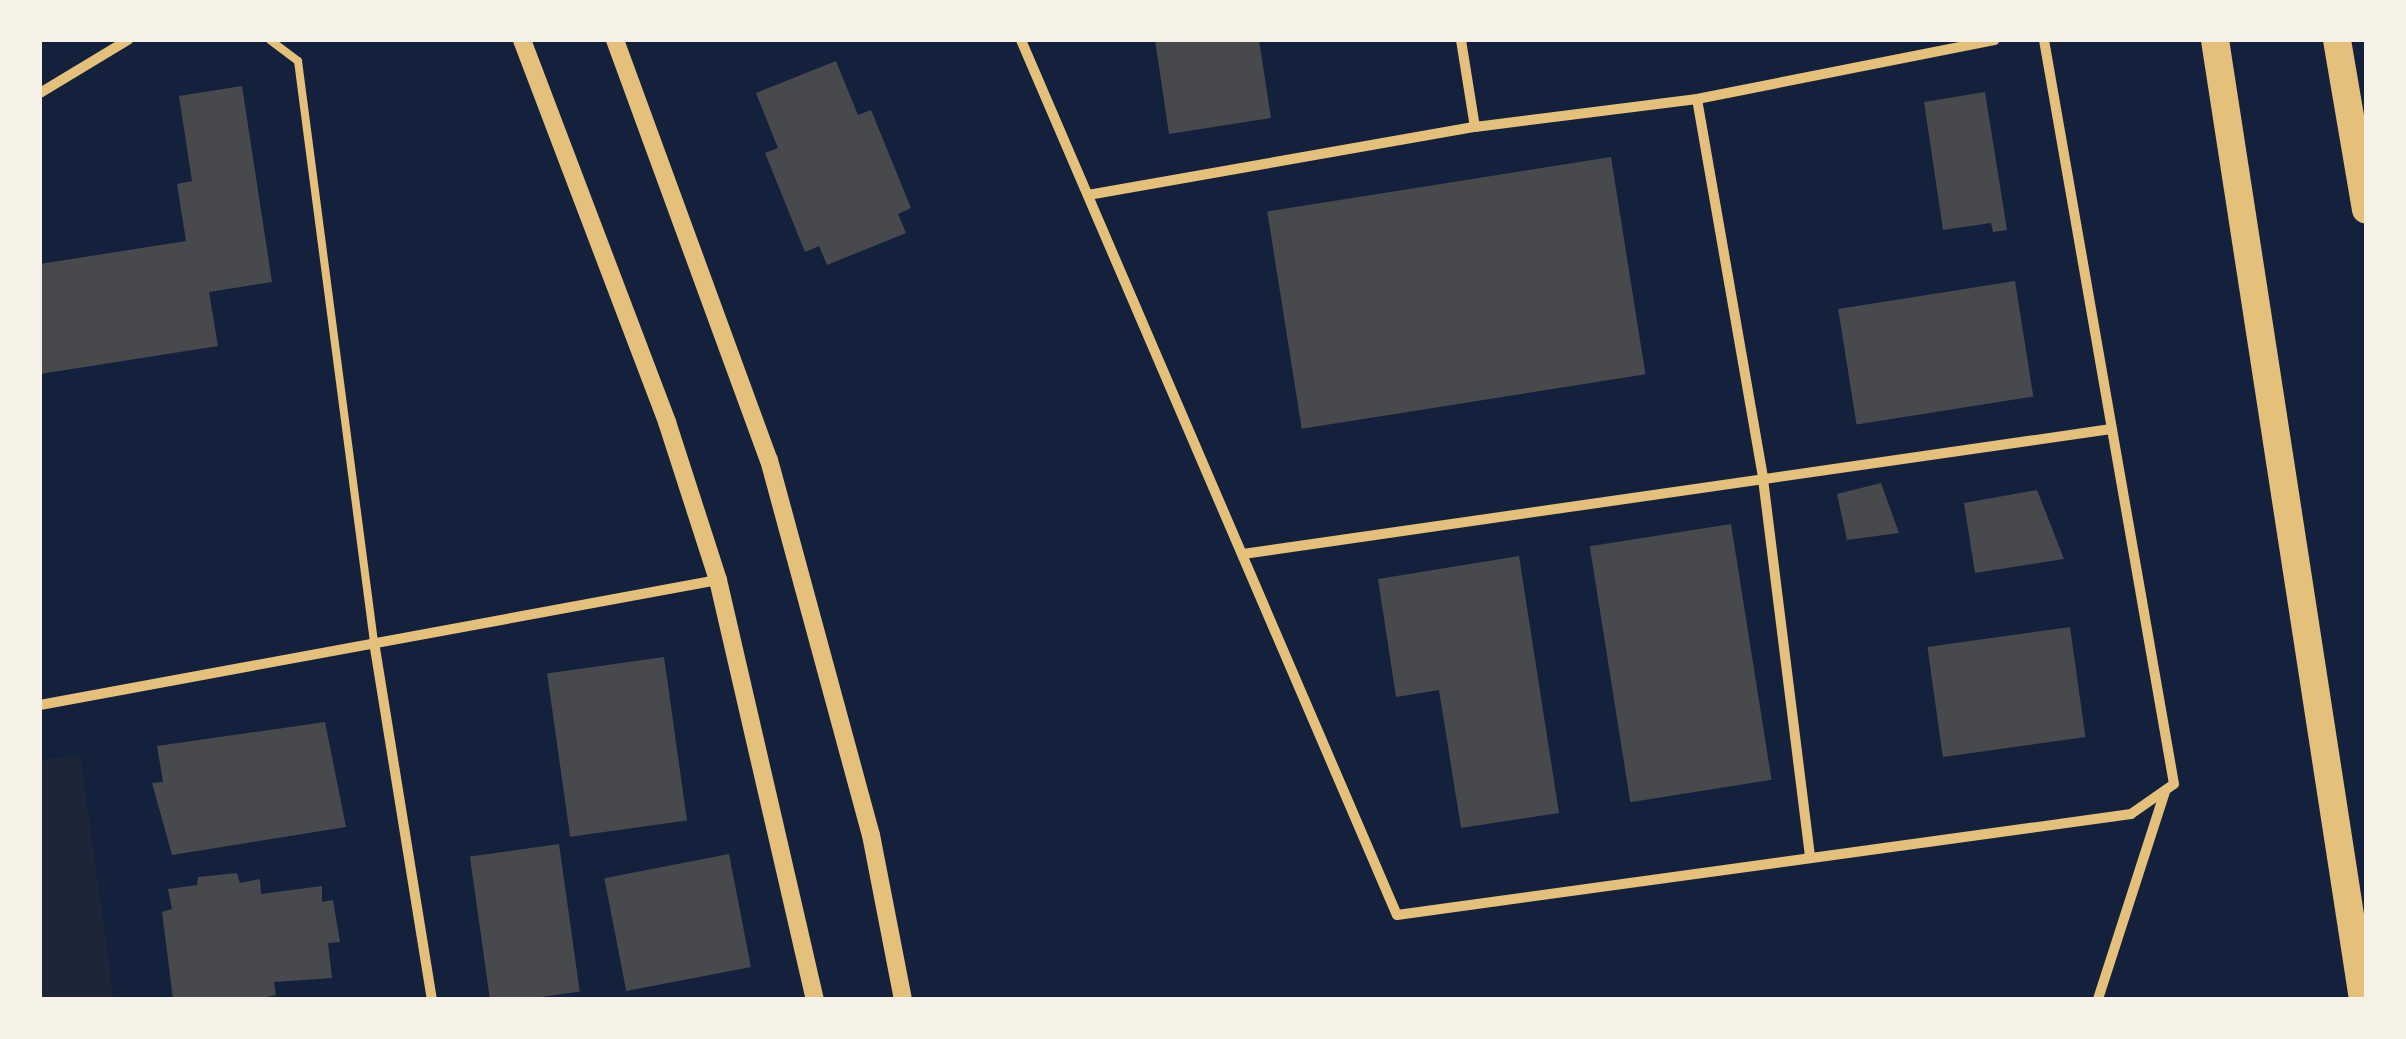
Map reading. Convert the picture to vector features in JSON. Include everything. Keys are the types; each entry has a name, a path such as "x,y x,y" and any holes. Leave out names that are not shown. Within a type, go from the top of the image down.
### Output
{"highway":[{"path":"2215,40 2362,999"},
{"path":"2338,46 2366,210"}],"street":[{"path":"40,93 128,40"},
{"path":"522,40 667,422 718,580 815,999"},
{"path":"616,40 770,460 870,835 903,999"},
{"path":"1021,40 1397,915 2131,814 2174,784 2044,40"},
{"path":"1461,40 1475,127"},
{"path":"1088,194 1475,127 1697,99 1994,40"},
{"path":"1697,99 1763,479 1810,858"},
{"path":"1242,554 2112,430"},
{"path":"40,704 718,580"},
{"path":"374,642 432,999"},
{"path":"2098,999 2165,790"}],"lane":[{"path":"270,40 298,61 374,642"}],"shaded area":[{"path":"80,755 114,999 40,999 40,760"}],"building":[{"path":"1155,40 1259,40 1271,118 1169,134"},
{"path":"836,61 858,115 871,110 911,208 898,214 906,233 827,265 819,246 805,252 765,153 778,148 756,93"},
{"path":"242,86 272,282 209,292 218,346 40,374 40,264 186,241 177,184 192,181 179,96"},
{"path":"1985,92 2007,230 1993,232 1991,223 1943,230 1924,102"},
{"path":"1611,157 1645,374 1302,429 1267,211"},
{"path":"2015,281 2033,397 1857,425 1838,309"},
{"path":"1881,483 1899,533 1847,540 1837,494"},
{"path":"2037,490 2064,559 1975,573 1964,503"},
{"path":"1731,524 1772,780 1630,802 1590,546"},
{"path":"1519,556 1559,813 1461,828 1439,690 1396,697 1378,579"},
{"path":"2070,627 2085,737 1943,757 1927,647"},
{"path":"664,657 687,820 570,837 547,673"},
{"path":"325,722 346,827 172,855 152,783 163,782 157,746"},
{"path":"559,844 580,992 527,999 490,999 470,857"},
{"path":"729,854 751,967 626,991 604,878"},
{"path":"237,873 240,883 260,879 261,894 322,886 322,902 333,900 340,942 328,943 332,978 274,982 276,995 256,999 173,999 162,912 172,909 168,889 197,885 198,877"}]}
